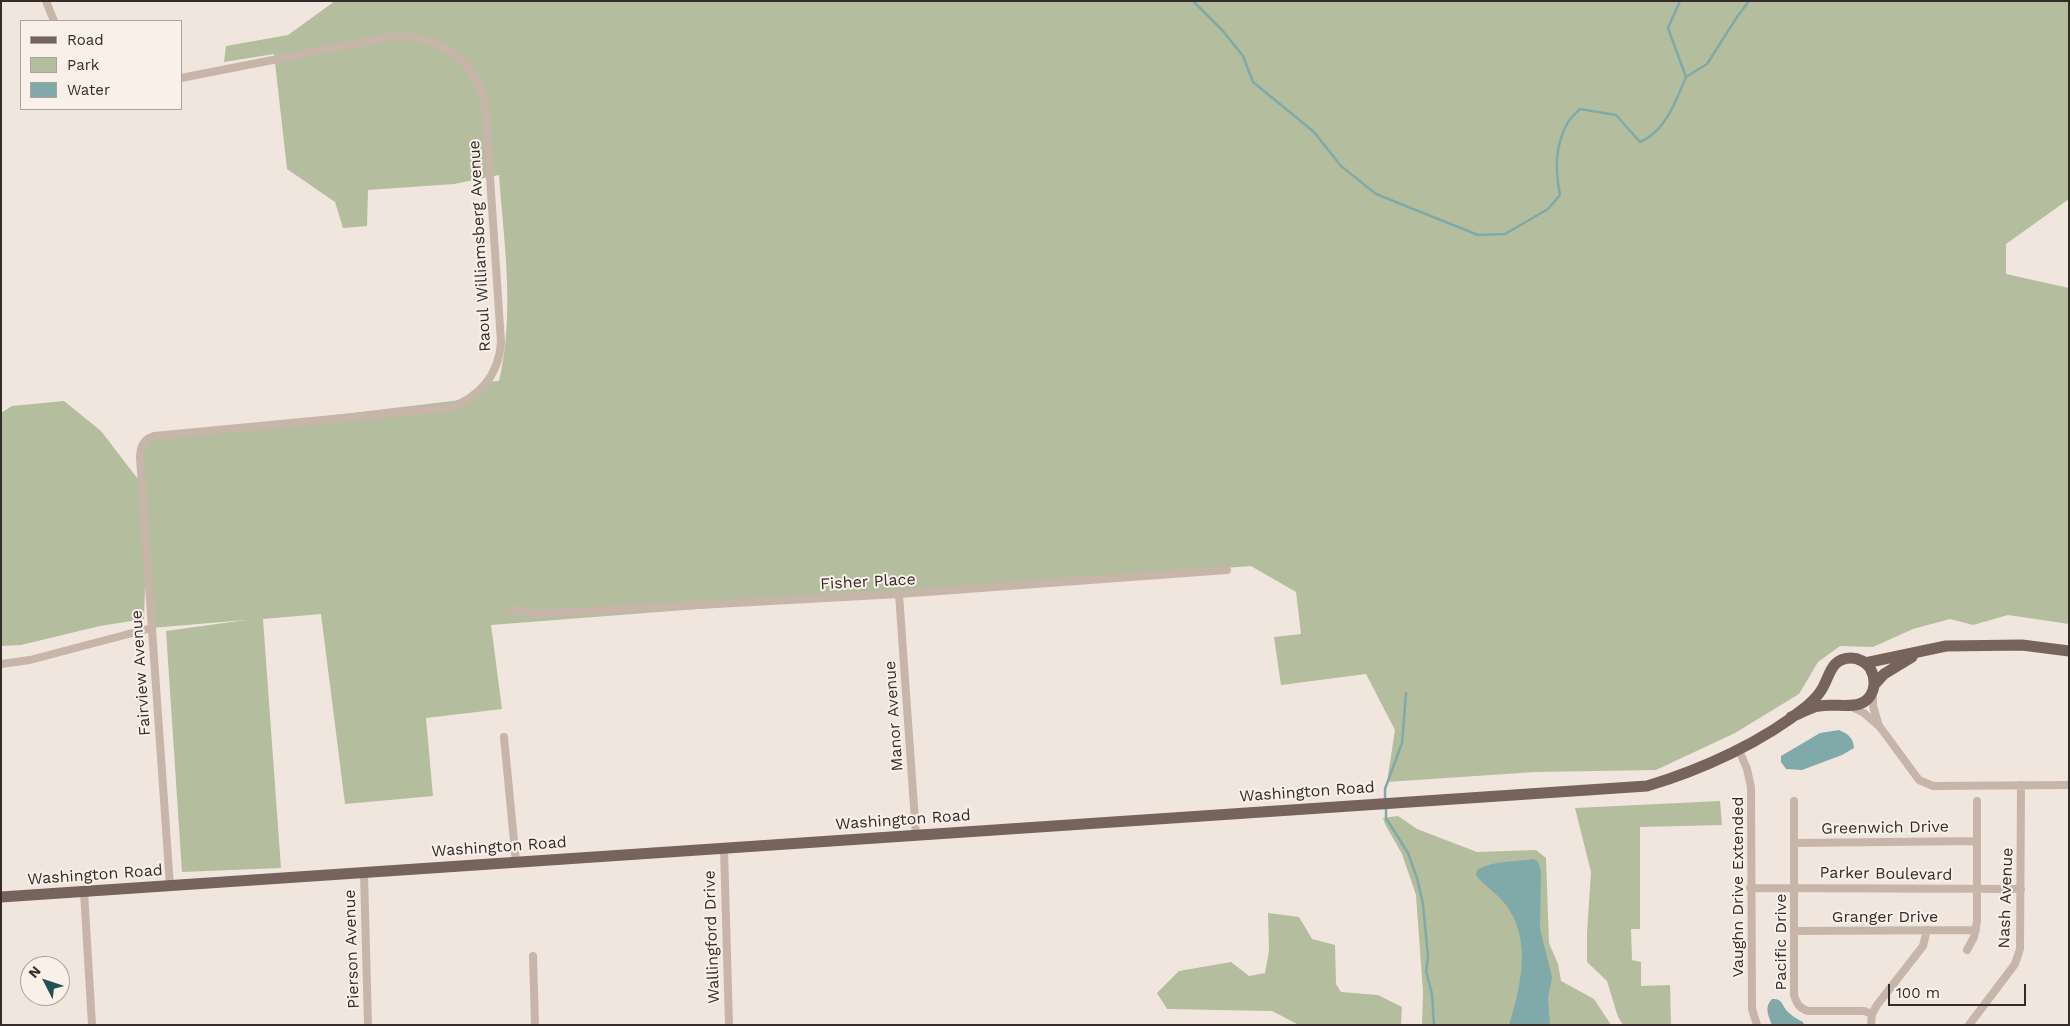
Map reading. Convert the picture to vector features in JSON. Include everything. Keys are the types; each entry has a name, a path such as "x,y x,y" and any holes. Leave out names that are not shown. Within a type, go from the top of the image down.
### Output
{"main road":[{"name":"Washington Road","path":"1,898 1647,786 1683,776 1739,750 1791,718 1820,693 1832,667 1837,662 1852,658 1865,663 1946,646 1982,644 2022,645 2069,651"},
{"path":"1826,681 1831,697 1848,706 1864,702 1884,674 1924,650"},
{"path":"1865,663 1871,670 1874,688"},
{"name":"Washington Road","path":"1791,718 1817,706 1848,706"}],"street":[{"path":"46,1 54,20"},
{"name":"Raoul Williamsberg Avenue","path":"140,458 143,444 154,436 449,408 473,397 487,382 495,368 500,349 486,110 476,80 459,58 432,42 411,36 395,36 182,78"},
{"name":"Fairview Avenue","path":"140,458 170,886"},
{"name":"Fisher Place","path":"511,609 534,614 899,594 1227,570"},
{"name":"Manor Avenue","path":"899,594 916,835"},
{"path":"1,664 30,660 151,628"},
{"path":"1874,688 1873,706 1880,727"},
{"path":"1848,706 1864,713 1880,727 1919,780 1933,786 2069,785"},
{"path":"504,737 516,862"},
{"name":"Vaughn Drive Extended","path":"1739,750 1747,769 1751,787 1752,1009 1757,1025"},
{"name":"Nash Avenue","path":"1969,1025 2015,964 2020,949 2021,785"},
{"name":"Pacific Drive","path":"1794,801 1794,996 1797,1004 1802,1009 1808,1011 1864,1011 1872,1014"},
{"path":"1967,950 1976,930 1976,801"},
{"name":"Greenwich Drive","path":"1794,843 1977,841"},
{"name":"Wallingford Drive","path":"724,848 728,1025"},
{"name":"Pierson Avenue","path":"364,873 368,1025"},
{"name":"Parker Boulevard","path":"1750,888 2021,889"},
{"path":"84,892 92,1025"},
{"path":"1871,1025 1872,1014 1923,946 1927,930"},
{"name":"Granger Drive","path":"1794,931 1976,930"},
{"path":"532,956 535,1025"}],"green space":[{"path":"335,1 2069,1 2069,199 2006,244 2006,274 2069,288 2069,624 2008,615 1973,625 1950,619 1913,629 1873,647 1840,646 1818,662 1799,694 1735,733 1656,770 1535,772 1387,782 1395,730 1366,674 1281,685 1274,637 1301,634 1296,592 1251,566 491,625 502,709 426,718 433,796 345,804 321,614 263,619 281,868 182,872 166,631 246,620 151,628 146,556 144,619 100,626 21,645 1,646 1,413 12,406 64,401 101,431 141,483 145,441 210,430 469,399 487,382 499,381 504,356 507,278 499,175 454,184 368,190 367,226 343,228 335,202 287,169 274,54 224,62 226,46 288,35"},
{"path":"1720,801 1722,825 1640,827 1640,929 1631,929 1632,960 1641,962 1641,986 1670,985 1671,1025 1623,1025 1618,1017 1607,981 1587,962 1591,872 1575,808"},
{"path":"1398,816 1417,829 1477,852 1536,850 1546,858 1549,943 1558,964 1561,981 1594,999 1611,1025 1422,1025 1423,992 1416,895 1402,854 1383,818"},
{"path":"1268,913 1299,917 1312,939 1335,945 1336,984 1341,992 1378,995 1402,1007 1401,1025 1299,1025 1272,1011 1167,1009 1157,993 1179,971 1231,962 1249,976 1265,973 1269,951"}],"water":[{"path":"1839,730 1850,736 1854,748 1842,755 1802,770 1786,769 1781,762 1781,756 1820,733"},
{"path":"1534,859 1538,862 1541,871 1540,929 1552,977 1548,999 1550,1025 1509,1025 1517,995 1522,964 1522,948 1519,933 1506,905 1476,875 1477,870 1490,864"},
{"path":"1772,999 1780,1001 1788,1012 1803,1022 1804,1025 1772,1025 1767,1008"}],"waterway":[{"path":"1193,1 1223,31 1243,56 1253,82 1314,132 1341,166 1376,194 1478,235 1505,234 1548,209 1560,195 1557,177 1560,141 1568,122 1580,109 1616,115 1640,142 1649,137 1663,123 1669,115 1686,77 1668,28 1680,1"},
{"path":"1686,77 1707,64 1749,1"},
{"path":"1385,801 1385,789 1402,743 1406,693"},
{"path":"1386,806 1386,818 1408,853 1417,878 1423,904 1428,957 1426,971 1432,994 1434,1025"}]}
